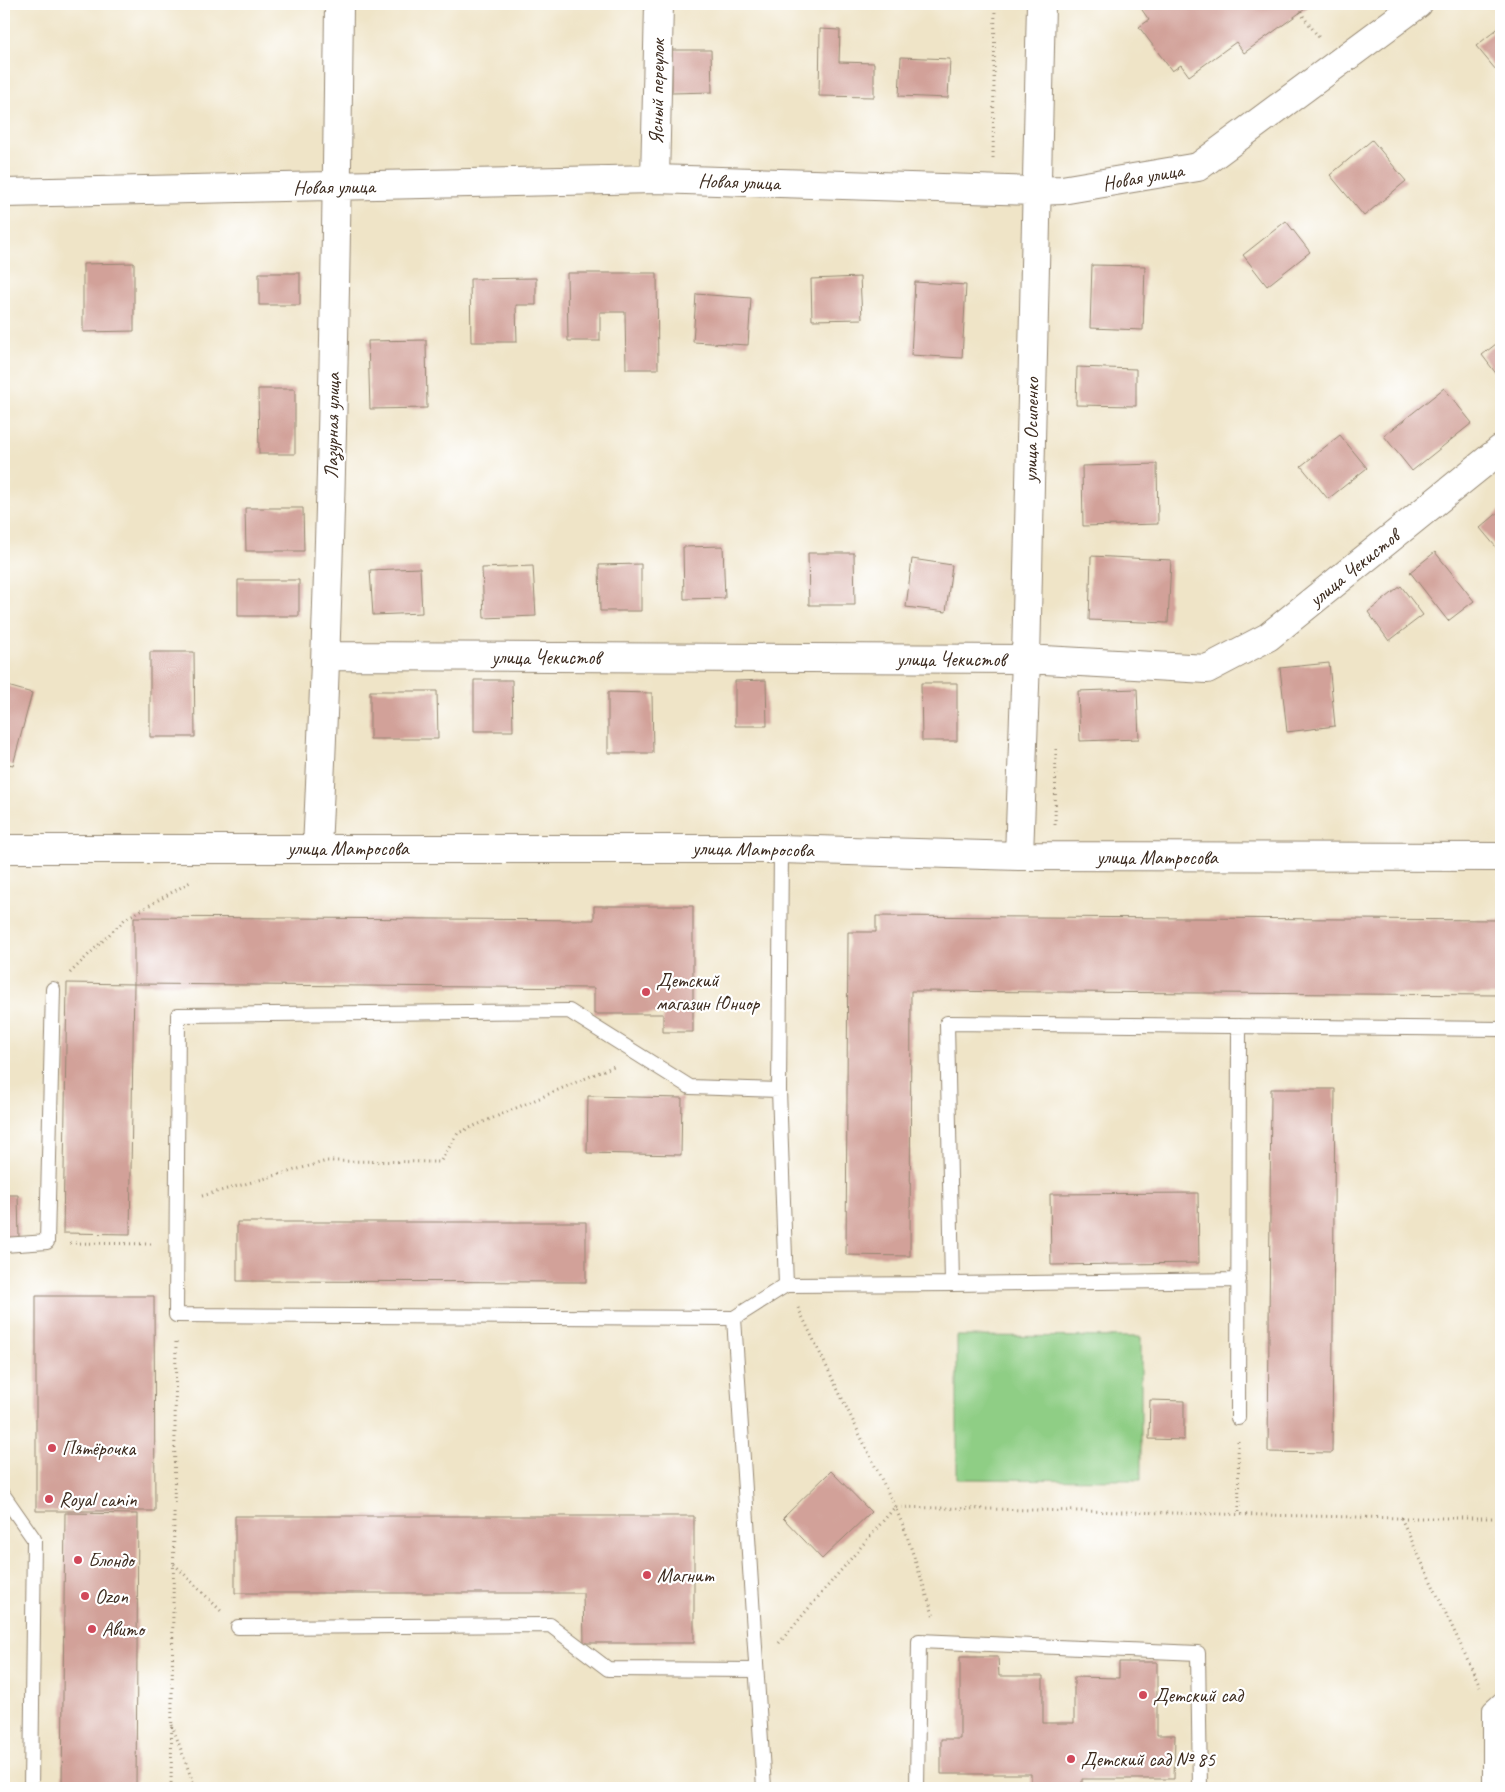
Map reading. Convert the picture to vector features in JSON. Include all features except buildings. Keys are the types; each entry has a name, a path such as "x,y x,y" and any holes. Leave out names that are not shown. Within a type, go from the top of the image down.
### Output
{"street":[{"name":"Лазурная улица","path":"318,848 326,656 337,187 339,4"},
{"name":"Ясный переулок","path":"655,179 659,4"},
{"name":"улица Осипенко","path":"1019,856 1026,659 1041,4"},
{"name":"Новая улица","path":"4,193 655,179 993,190 1062,190 1198,167 1418,4"},
{"name":"улица Чекистов","path":"326,656 1026,659 1207,669 1268,637 1501,449"},
{"name":"улица Матросова","path":"4,849 781,849 1019,856 1501,858"}],"lane":[{"path":"781,849 778,1090 786,1285"},
{"path":"4,1245 47,1242 53,989"},
{"path":"778,1090 690,1087 569,1011 178,1015 176,1315 734,1318 786,1285 1239,1280"},
{"path":"952,1284 947,1023 1501,1029"},
{"path":"1238,1418 1239,1026"},
{"path":"734,1318 764,1788"},
{"path":"4,1496 34,1539 31,1788"},
{"path":"238,1627 550,1624 608,1669 756,1670"},
{"path":"917,1788 919,1642 1198,1653 1200,1788"},
{"path":"1490,1788 1490,1709 1501,1699"}],"path":[{"path":"993,190 995,4"},
{"path":"53,989 125,919 195,879"},
{"path":"177,1203 327,1162 440,1162 458,1133 640,1055"},
{"path":"47,1242 176,1244"},
{"path":"786,1285 895,1507 925,1589 941,1642"},
{"path":"171,1788 176,1315"},
{"path":"1238,1418 1239,1514"},
{"path":"895,1507 1401,1518 1501,1518"},
{"path":"756,1670 895,1507"},
{"path":"1401,1518 1490,1709"},
{"path":"174,1564 238,1627"},
{"path":"172,1723 195,1788"}],"green space":[{"path":"957,1336 1141,1337 1141,1480 957,1479"}],"place":[{"name":"Детский магазин Юниор","path":"646,992"},
{"name":"Пятёрочка","path":"52,1448"},
{"name":"Royal canin","path":"49,1499"},
{"name":"Блондо","path":"78,1560"},
{"name":"Магнит","path":"647,1575"},
{"name":"Ozon","path":"85,1596"},
{"name":"Авито","path":"92,1629"},
{"name":"Детский сад","path":"1143,1695"},
{"name":"Детский сад № 85","path":"1071,1759"}]}
